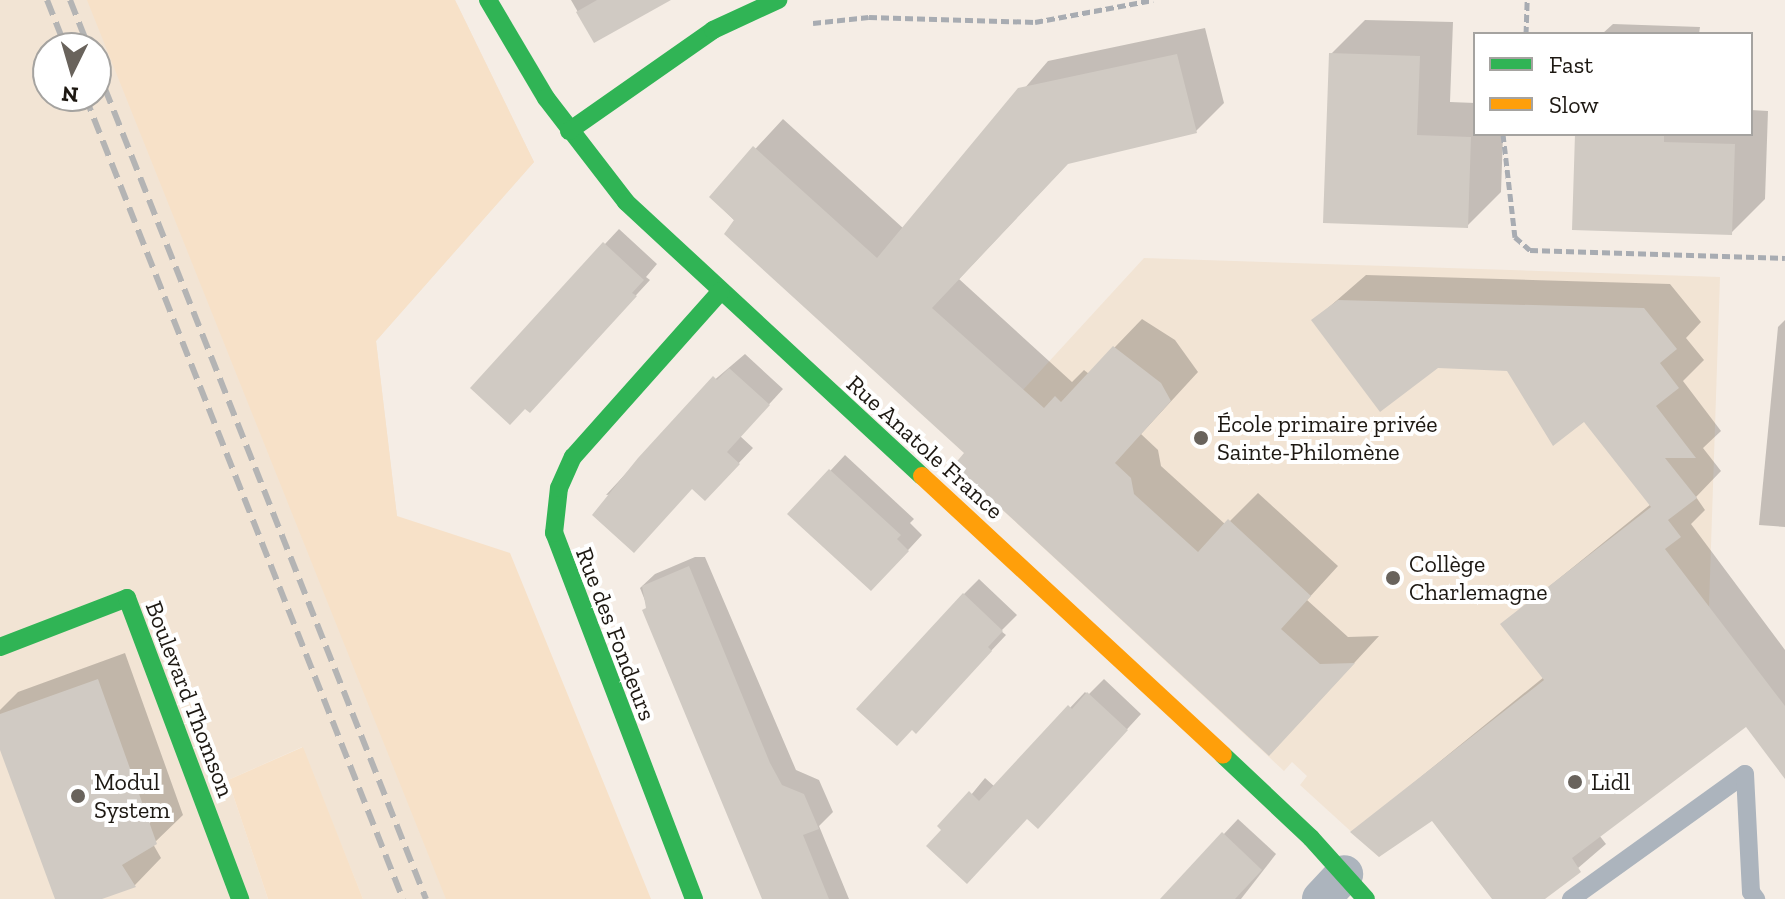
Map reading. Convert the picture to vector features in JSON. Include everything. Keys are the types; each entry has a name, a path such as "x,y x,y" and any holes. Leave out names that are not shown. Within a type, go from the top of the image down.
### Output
{"street":[{"name":"Rue Anatole France","path":"488,0 569,131 626,202 1121,660 1344,891"},
{"path":"569,131 713,30 778,0"},
{"name":"Rue des Fondeurs","path":"694,899 559,557 554,533 559,488 573,457 721,291"},
{"name":"Boulevard Thomson","path":"0,647 127,598 240,899"}],"lane":[{"path":"1571,899 1745,774 1751,892 1756,899"}],"path":[{"path":"806,25 849,17 1035,22 1153,0"},
{"path":"1526,32 1527,0"},
{"path":"1503,136 1515,237 1530,250 1785,258"}],"shaded area":[{"path":"0,0 455,0 534,162 376,341 397,517 533,899 363,899 302,747 228,780 268,899 0,899"},
{"path":"87,0 455,0 534,162 376,341 397,516 510,553 651,899 446,899 112,63 112,32 100,32"},
{"name":"Collège Charlemagne","path":"1144,258 1720,277 1709,606 1379,857 1300,785 1307,776 1292,762 1284,771 954,465"},
{"path":"303,747 363,899 268,899 228,780"}],"building":[{"path":"597,0 671,0 594,43 576,12"},
{"path":"1329,53 1420,56 1417,135 1471,137 1468,228 1323,223"},
{"path":"1177,54 1197,133 1068,164 932,308 1044,408 1055,396 1061,402 1113,346 1161,383 1171,401 1115,463 1131,478 1134,494 1198,552 1228,519 1311,596 1281,629 1320,664 1355,663 1269,756 954,465 964,453 724,234 734,220 709,197 753,146 877,258 1018,88"},
{"path":"1575,136 1664,136 1664,142 1735,144 1732,235 1572,230"},
{"path":"603,242 644,280 632,293 637,296 530,413 525,409 510,425 470,388"},
{"path":"1338,300 1644,308 1677,349 1660,363 1679,388 1656,406 1696,458 1665,458 1697,498 1668,520 1681,537 1665,549 1785,706 1785,779 1746,727 1572,858 1581,872 1545,899 1492,899 1432,821 1379,857 1350,832 1544,680 1500,624 1651,507 1584,422 1553,446 1507,371 1438,368 1380,412 1311,320"},
{"path":"729,368 770,405 727,452 740,464 705,501 692,489 634,553 592,515 638,458 713,376 717,380"},
{"path":"829,469 901,535 897,539 909,551 871,591 787,514"},
{"path":"689,566 770,763 782,785 804,794 819,829 803,835 829,899 762,899 642,610 646,608 642,586"},
{"path":"963,593 1003,631 988,647 992,651 916,734 912,730 897,746 856,709"},
{"name":"Modul System","path":"98,679 157,844 122,865 136,887 102,899 55,899 0,750 0,714"},
{"path":"1087,692 1128,730 1038,829 1027,819 967,884 926,846 941,830 937,826 969,791 979,801 1068,705 1072,709"},
{"path":"1222,832 1262,870 1235,899 1160,899"}],"railway":[{"path":"47,0 60,32"},
{"path":"70,0 83,32"},
{"path":"112,106 426,899"},
{"path":"91,112 403,899"}],"traffic: fast":[{"path":"488,0 546,98 626,202 922,476"},
{"path":"569,131 713,30 778,0"},
{"path":"694,899 554,533 559,488 573,457 721,291"},
{"path":"0,647 127,598 240,899"},
{"path":"1223,755 1311,838 1366,899"}],"traffic: slow":[{"path":"922,476 1223,755"}],"place":[{"name":"École primaire privée Sainte-Philomène","path":"1201,438"},
{"name":"Collège Charlemagne","path":"1393,578"},
{"name":"Lidl","path":"1575,782"},
{"name":"Modul System","path":"78,796"}]}
